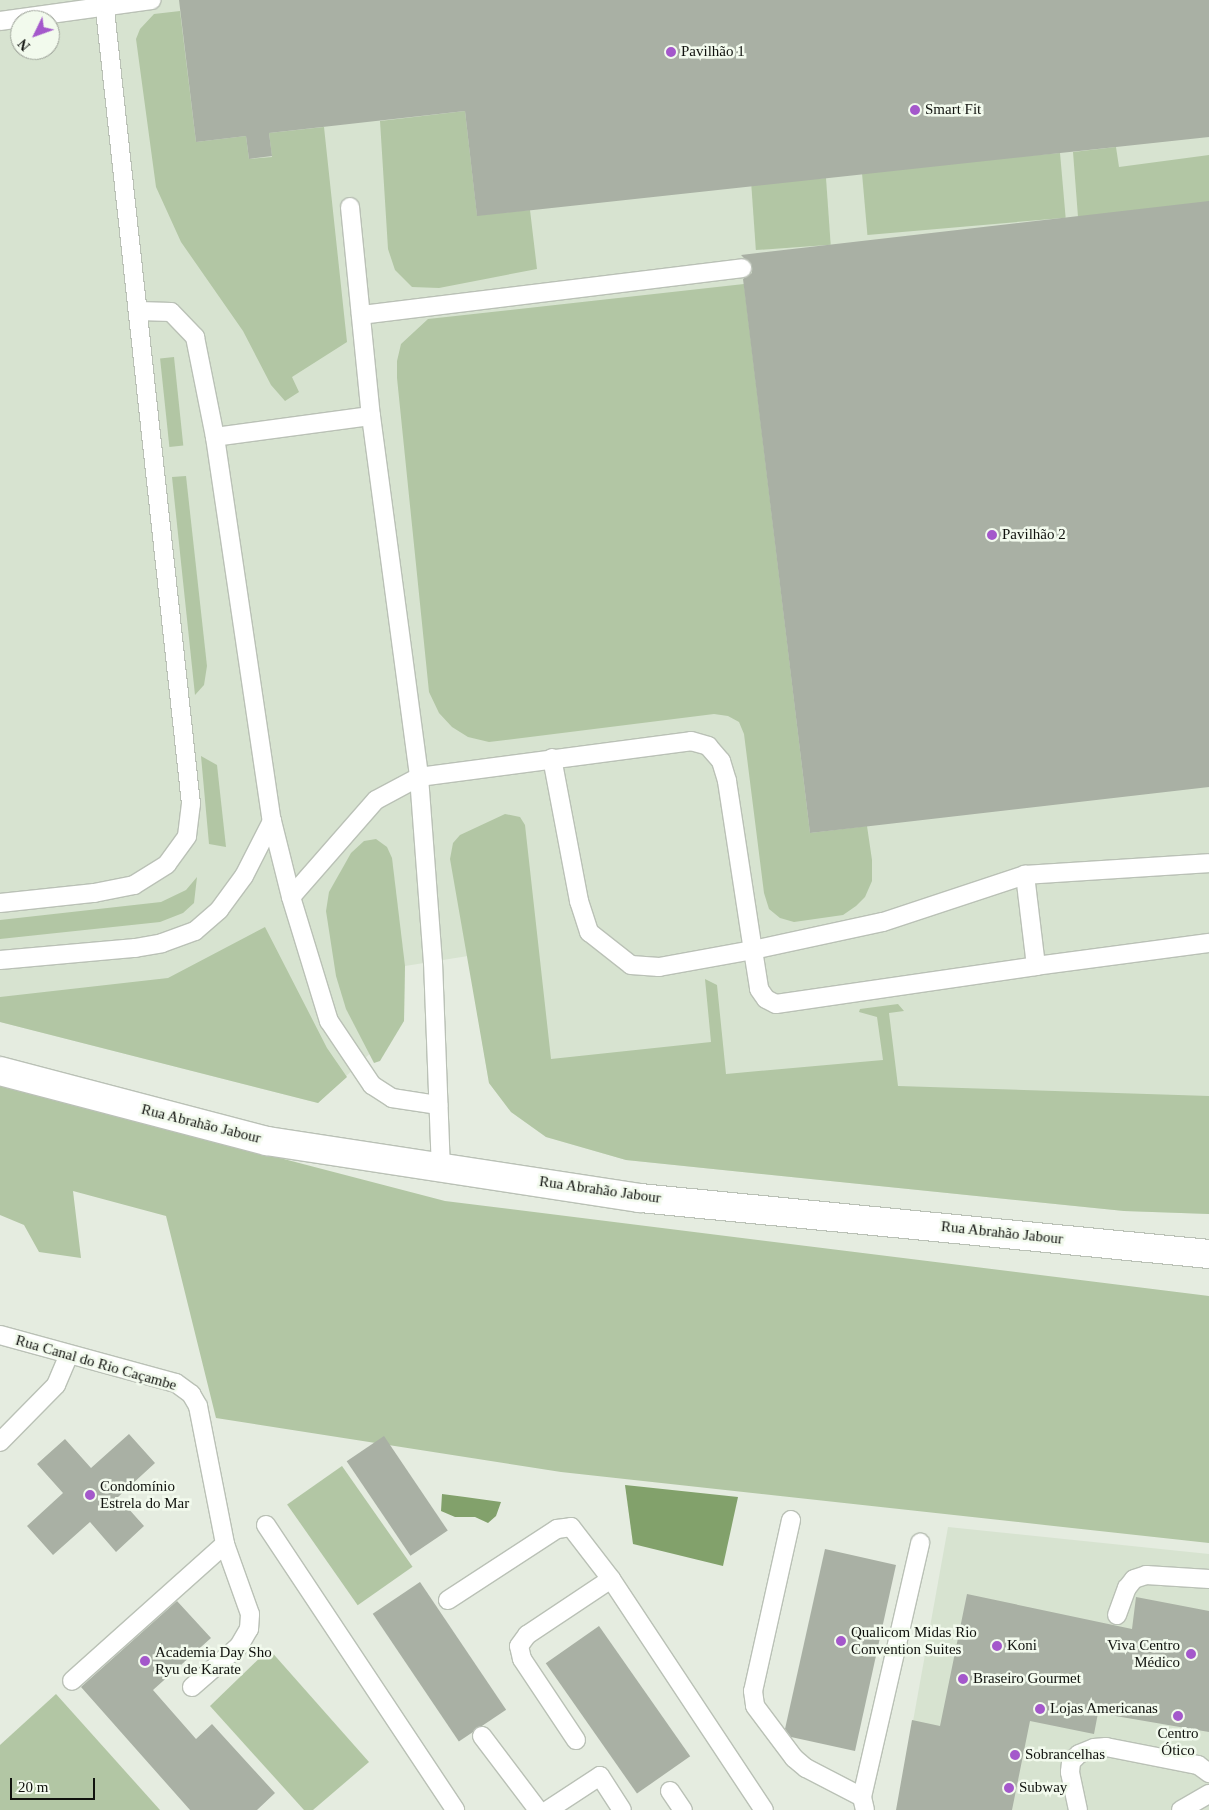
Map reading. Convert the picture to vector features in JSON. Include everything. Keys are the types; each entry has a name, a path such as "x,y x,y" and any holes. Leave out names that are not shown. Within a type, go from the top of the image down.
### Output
{"street":[{"name":"Rua Abrahão Jabour","path":"0,1070 268,1141 640,1198 1209,1254"}],"lane":[{"path":"0,21 104,3 152,0"},
{"path":"0,903 94,894 134,885 167,864 187,836 191,804 139,311 104,3"},
{"path":"350,207 371,416 419,777 433,962 441,1166"},
{"path":"361,315 742,268"},
{"path":"139,311 171,312 195,337 215,437 272,821 291,898 329,1021 358,1067 372,1085 392,1098 438,1105"},
{"path":"215,437 371,416"},
{"path":"291,898 376,800 419,777 691,741 708,746 721,761 727,781 759,989 766,999 776,1004 1209,943"},
{"path":"552,758 579,901 589,932 631,965 660,967 753,950 883,922 1025,874 1209,863"},
{"path":"0,960 135,948 162,943 195,931 219,910 244,876 272,821"},
{"path":"1025,874 1036,966"},
{"name":"Rua Canal do Rio Caçambe","path":"0,1335 176,1383 191,1394 198,1406 225,1544"},
{"path":"0,1442 56,1385 69,1355"},
{"path":"790,1520 753,1691 756,1706 794,1758 806,1768 863,1804 920,1543"},
{"path":"266,1525 455,1810"},
{"path":"448,1600 564,1526 578,1532 764,1810"},
{"path":"72,1682 225,1544 250,1614 249,1629 239,1646 192,1687"},
{"path":"1117,1615 1127,1588 1134,1579 1146,1575 1209,1579"},
{"path":"576,1740 522,1659 519,1646 527,1635 611,1579"},
{"path":"482,1736 538,1810"},
{"path":"1078,1810 1070,1772 1071,1762 1079,1754 1094,1748 1106,1747 1198,1765 1209,1773"},
{"path":"548,1810 600,1776 622,1810"},
{"path":"670,1791 682,1810"},
{"path":"1181,1810 1209,1794"}],"shaded area":[{"path":"0,0 1209,0 1209,1214 1124,1211 626,1160 546,1137 511,1112 489,1083 468,956 405,966 404,1021 318,1103 0,1022"},
{"path":"180,11 196,142 246,136 249,159 272,157 269,133 324,127 347,342 292,377 299,392 285,401 271,385 243,331 181,242 156,187 136,39 140,29 154,14"},
{"path":"465,111 477,215 530,210 537,269 439,288 412,287 395,270 388,249 380,121"},
{"path":"1116,147 1119,167 1209,155 1209,202 1078,217 1073,152"},
{"path":"1060,153 1066,218 867,235 862,170"},
{"path":"826,178 831,245 756,250 751,183"},
{"path":"744,284 810,833 867,826 872,860 872,881 865,897 856,906 843,915 794,922 780,918 769,909 764,893 744,734 739,722 728,716 714,714 489,742 468,737 452,727 439,713 429,692 397,378 397,361 401,344 428,319"},
{"path":"174,357 183,446 169,447 160,358"},
{"path":"186,476 207,666 204,685 195,695 172,477"},
{"path":"201,756 217,765 226,847 209,844"},
{"path":"505,814 520,817 525,825 551,1059 711,1042 705,979 717,985 726,1074 883,1060 877,1017 859,1012 860,1009 898,1004 904,1011 889,1013 898,1086 1209,1096 1209,1214 1124,1211 626,1160 546,1137 511,1112 489,1083 450,859 453,843 460,835"},
{"path":"376,839 387,847 392,858 405,966 404,1021 380,1061 374,1063 346,1009 336,976 326,911 329,892 351,853 364,841"},
{"path":"197,877 194,903 183,913 160,922 0,939 0,920 161,902 186,890"},
{"path":"265,927 327,1048 347,1077 318,1103 0,1022 0,997 168,978"},
{"path":"0,1085 445,1201 1209,1296 1209,1543 561,1472 216,1418 166,1216 73,1191 81,1258 39,1252 24,1225 0,1215"},
{"path":"342,1466 413,1567 358,1605 287,1504"},
{"path":"625,1485 738,1497 723,1566 633,1544"},
{"path":"442,1494 501,1502 496,1516 488,1523 475,1517 455,1517 441,1511"},
{"path":"948,1527 1209,1554 1209,1810 897,1810"},
{"path":"269,1649 369,1762 313,1810 304,1810 210,1706"},
{"path":"56,1694 160,1810 0,1810 0,1745"}],"building":[{"path":"179,0 1209,0 1209,137 477,216 465,111 269,133 272,156 249,159 246,136 196,142"},
{"name":"Pavilhão 2","path":"1209,201 1209,787 810,833 743,279 752,273 752,266 741,255"},
{"name":"Condomínio Estrela do Mar","path":"129,1434 155,1463 118,1497 144,1526 116,1552 90,1522 53,1555 27,1526 63,1493 37,1464 65,1439 91,1468"},
{"path":"384,1436 448,1531 410,1556 347,1461"},
{"path":"825,1549 896,1565 855,1751 791,1737 785,1729"},
{"path":"420,1582 506,1710 459,1742 373,1614"},
{"path":"967,1594 1132,1629 1136,1597 1209,1611 1209,1732 1098,1713 1094,1734 1030,1721 1012,1810 896,1810 912,1720 940,1726"},
{"path":"177,1601 211,1638 153,1690 196,1739 212,1724 275,1793 257,1810 190,1810 81,1687"},
{"path":"599,1626 690,1756 637,1794 546,1663"}],"place":[{"name":"Pavilhão 1","path":"671,52"},
{"name":"Smart Fit","path":"915,110"},
{"name":"Pavilhão 2","path":"992,535"},
{"name":"Condomínio Estrela do Mar","path":"90,1495"},
{"name":"Qualicom Midas Rio Convention Suites","path":"841,1641"},
{"name":"Koni","path":"997,1646"},
{"name":"Viva Centro Médico","path":"1191,1654"},
{"name":"Academia Day Sho Ryu de Karate","path":"145,1661"},
{"name":"Braseiro Gourmet","path":"963,1679"},
{"name":"Lojas Americanas","path":"1040,1709"},
{"name":"Centro Ótico","path":"1178,1716"},
{"name":"Sobrancelhas","path":"1015,1755"},
{"name":"Subway","path":"1009,1788"}]}
